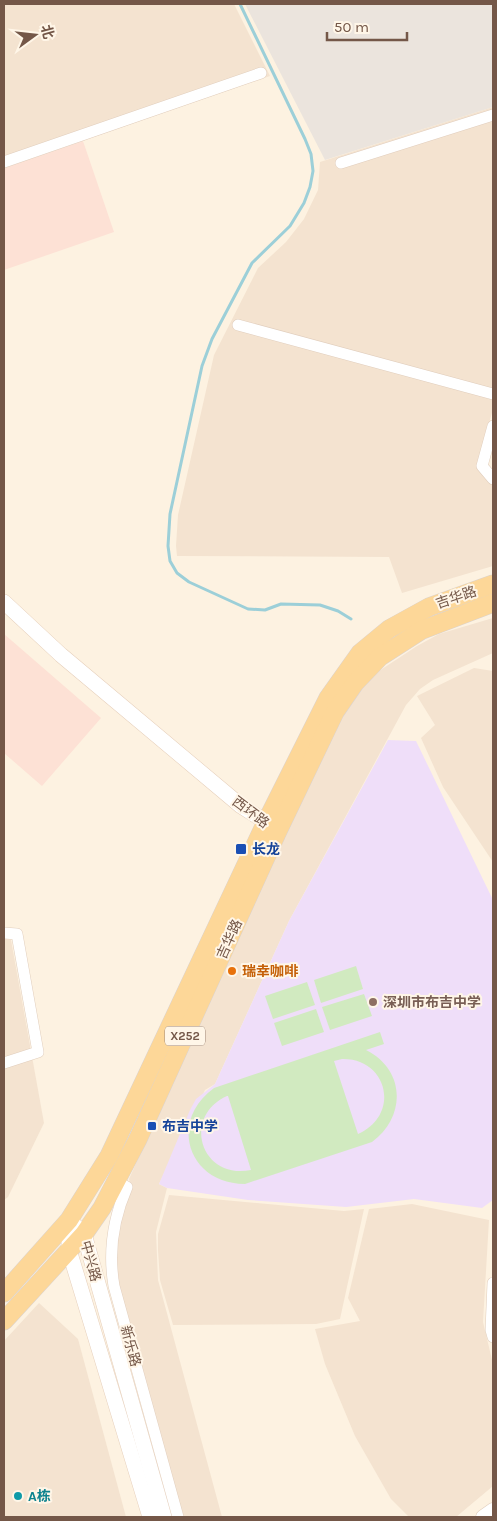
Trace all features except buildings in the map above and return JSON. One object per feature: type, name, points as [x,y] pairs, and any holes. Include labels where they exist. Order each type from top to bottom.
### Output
[{"type":"main road","name":"吉华路","points":[[4,1321],[84,1234],[102,1208],[138,1139],[269,828],[328,698],[360,653],[389,629],[429,606],[493,584]]},
{"type":"main road","name":"西环路","points":[[4,602],[61,655],[269,828]]},
{"type":"main road","name":"吉华路","points":[[4,1293],[69,1220],[109,1156],[269,828],[335,712],[355,683],[380,657],[422,630],[493,603]]},
{"type":"main road","name":"西环路","points":[[4,616],[224,802],[269,828]]},
{"type":"main road","name":"中兴路","points":[[69,1220],[84,1234],[102,1328],[150,1517]]},
{"type":"main road","name":"中兴路","points":[[69,1220],[69,1250],[102,1328],[164,1517]]},
{"type":"street","points":[[4,162],[261,73]]},
{"type":"street","points":[[341,163],[493,115]]},
{"type":"street","points":[[238,325],[493,394]]},
{"type":"street","points":[[493,426],[482,466],[493,479]]},
{"type":"street","points":[[4,933],[17,934],[38,1052],[4,1062]]},
{"type":"street","name":"新乐路","points":[[116,1181],[127,1187],[118,1206],[110,1252],[114,1286],[178,1517]]},
{"type":"street","points":[[493,1284],[491,1330],[493,1337]]},
{"type":"street","points":[[483,1517],[493,1510]]},
{"type":"shaded area","points":[[4,4],[234,4],[270,76],[4,168]]},
{"type":"shaded area","points":[[245,4],[493,4],[493,107],[325,160]]},
{"type":"shaded area","points":[[493,107],[493,409],[477,467],[493,486],[493,566],[402,593],[389,557],[177,556],[178,515],[214,355],[258,268],[286,242],[304,219],[318,190],[320,162]]},
{"type":"shaded area","points":[[83,141],[114,232],[4,270],[4,168]]},
{"type":"shaded area","points":[[493,618],[493,653],[433,680],[420,689],[406,705],[289,921],[215,1084],[205,1090],[159,1184],[167,1188],[156,1232],[158,1280],[222,1517],[181,1517],[116,1284],[114,1255],[122,1208],[131,1187],[129,1179],[326,740],[355,692],[379,671],[439,634]]},
{"type":"shaded area","points":[[4,634],[101,718],[42,786],[4,753]]},
{"type":"shaded area","points":[[474,668],[493,671],[493,862],[443,787],[421,738],[435,725],[417,696]]},
{"type":"shaded area","name":"深圳市布吉中学","points":[[388,740],[416,741],[493,900],[493,1200],[482,1208],[414,1199],[346,1207],[248,1200],[167,1188],[159,1184],[190,1110],[196,1099],[215,1084],[289,921]]},
{"type":"shaded area","points":[[4,939],[11,940],[44,1123],[8,1197],[4,1200]]},
{"type":"shaded area","points":[[169,1195],[344,1211],[364,1209],[340,1319],[316,1324],[173,1325],[160,1280],[158,1250],[158,1234]]},
{"type":"shaded area","points":[[412,1204],[489,1220],[483,1322],[493,1364],[493,1486],[456,1517],[409,1517],[391,1499],[355,1436],[325,1364],[315,1329],[360,1321],[348,1298],[369,1209]]},
{"type":"shaded area","points":[[39,1303],[78,1339],[126,1517],[4,1517],[4,1341]]},
{"type":"green space","points":[[356,966],[363,989],[321,1003],[314,980]]},
{"type":"green space","points":[[307,982],[315,1005],[273,1019],[265,996]]},
{"type":"green space","points":[[364,994],[372,1016],[330,1030],[322,1007]]},
{"type":"green space","points":[[316,1009],[324,1032],[282,1046],[274,1023]]},
{"type":"green space","points":[[380,1032],[384,1044],[366,1050],[389,1069],[397,1094],[396,1107],[391,1120],[383,1132],[372,1142],[245,1184],[225,1181],[210,1174],[198,1162],[191,1148],[189,1133],[191,1117],[200,1102],[214,1088]],"holes":[[[342,1059],[358,1061],[370,1068],[379,1077],[383,1089],[384,1102],[380,1114],[372,1125],[358,1134],[334,1061]],[[228,1096],[251,1170],[234,1171],[220,1166],[209,1157],[203,1145],[201,1131],[204,1118],[213,1106]]]},
{"type":"waterway","points":[[240,4],[305,139],[311,154],[313,171],[304,203],[290,226],[252,263],[212,339],[202,366],[170,514],[168,546],[170,561],[177,573],[189,582],[248,609],[265,610],[281,604],[320,605],[338,611],[351,619]]},
{"type":"place","name":"长龙","points":[[241,849]]},
{"type":"place","name":"瑞幸咖啡","points":[[232,971]]},
{"type":"place","name":"深圳市布吉中学","points":[[373,1002]]},
{"type":"place","name":"布吉中学","points":[[152,1126]]},
{"type":"place","name":"A栋","points":[[18,1496]]}]
